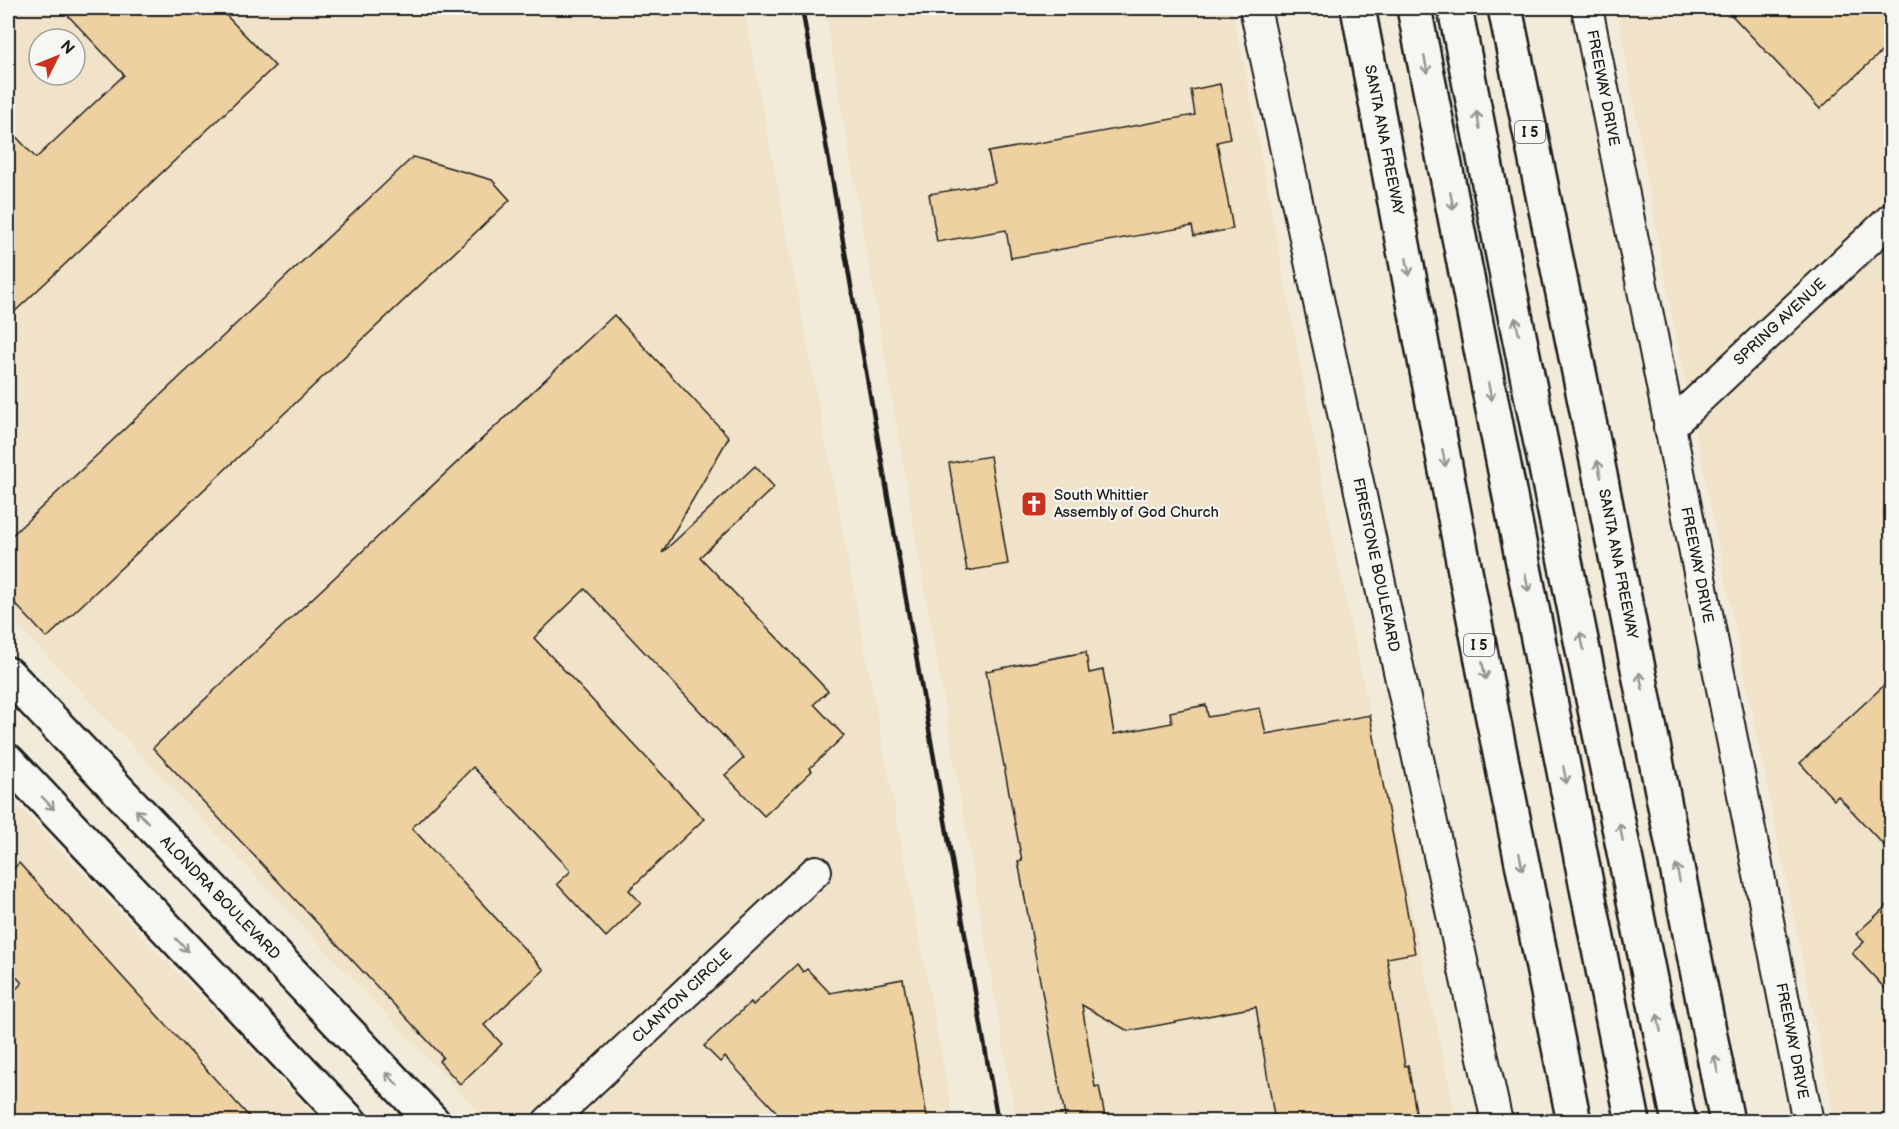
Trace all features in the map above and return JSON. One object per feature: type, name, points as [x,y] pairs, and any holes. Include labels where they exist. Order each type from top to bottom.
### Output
[{"type":"main road","points":[[1340,8],[1389,168]]},
{"type":"main road","name":"SANTA ANA FREEWAY","points":[[1358,8],[1493,718],[1574,1122]]},
{"type":"main road","points":[[1414,8],[1633,1122]]},
{"type":"main road","points":[[1455,8],[1508,281],[1679,1122]]},
{"type":"main road","name":"SANTA ANA FREEWAY","points":[[1505,8],[1727,1122]]},
{"type":"main road","points":[[1523,8],[1556,256]]},
{"type":"main road","name":"ALONDRA BOULEVARD","points":[[8,674],[433,1122]]},
{"type":"main road","points":[[8,761],[350,1122]]},
{"type":"street","name":"FIRESTONE BOULEVARD","points":[[1255,8],[1497,1122]]},
{"type":"street","name":"FREEWAY DRIVE","points":[[1587,8],[1808,1122]]},
{"type":"street","name":"SPRING AVENUE","points":[[1669,427],[1892,218]]},
{"type":"street","name":"CLANTON CIRCLE","points":[[548,1122],[816,871]]},
{"type":"shaded area","points":[[8,8],[744,8],[954,1121],[487,1121],[8,615]]},
{"type":"shaded area","points":[[865,8],[1231,8],[1243,59],[1336,554],[1457,1121],[1016,1121],[826,17]]},
{"type":"shaded area","points":[[1617,8],[1891,8],[1891,1121],[1835,1121],[1667,292]]},
{"type":"shaded area","points":[[8,795],[319,1121],[8,1121]]},
{"type":"building","points":[[61,8],[219,8],[275,66],[8,318],[8,128],[36,158],[124,75],[87,36],[87,27],[79,27]]},
{"type":"building","points":[[1725,8],[1892,8],[1892,42],[1820,109]]},
{"type":"building","points":[[1220,84],[1230,139],[1217,142],[1233,229],[1194,236],[1192,226],[1011,258],[1006,230],[937,242],[929,194],[995,183],[988,152],[1195,115],[1191,90]]},
{"type":"building","points":[[413,157],[492,180],[510,200],[47,638],[8,596],[8,539]]},
{"type":"building","points":[[614,315],[729,437],[662,553],[755,466],[774,487],[700,557],[828,691],[814,704],[844,736],[810,768],[812,771],[764,816],[725,775],[744,758],[585,589],[534,638],[704,819],[629,890],[641,903],[606,937],[557,884],[571,871],[473,767],[412,828],[544,970],[484,1025],[502,1044],[460,1084],[439,1061],[443,1057],[153,748]]},
{"type":"building","points":[[990,456],[1008,564],[967,571],[949,463]]},
{"type":"building","points":[[1086,652],[1089,673],[1103,670],[1114,734],[1172,723],[1170,712],[1206,705],[1208,717],[1260,708],[1266,734],[1370,715],[1415,953],[1387,958],[1405,1066],[1408,1065],[1417,1118],[1414,1118],[1415,1122],[1275,1122],[1256,1007],[1128,1031],[1082,1005],[1095,1087],[1099,1086],[1106,1122],[1066,1122],[1018,861],[1022,861],[986,671]]},
{"type":"building","points":[[1892,678],[1892,854],[1838,796],[1834,800],[1800,763]]},
{"type":"building","points":[[19,863],[254,1122],[8,1122],[8,997],[22,983],[8,968],[8,874]]},
{"type":"building","points":[[1892,901],[1892,996],[1852,953],[1864,942],[1856,934]]},
{"type":"building","points":[[797,964],[803,972],[807,969],[830,993],[903,979],[928,1122],[786,1122],[725,1057],[720,1062],[704,1046],[751,1002],[753,1005]]},
{"type":"railway","points":[[802,8],[998,1122]]},
{"type":"place","name":"South Whittier Assembly of God Church","points":[[1034,504]]}]
